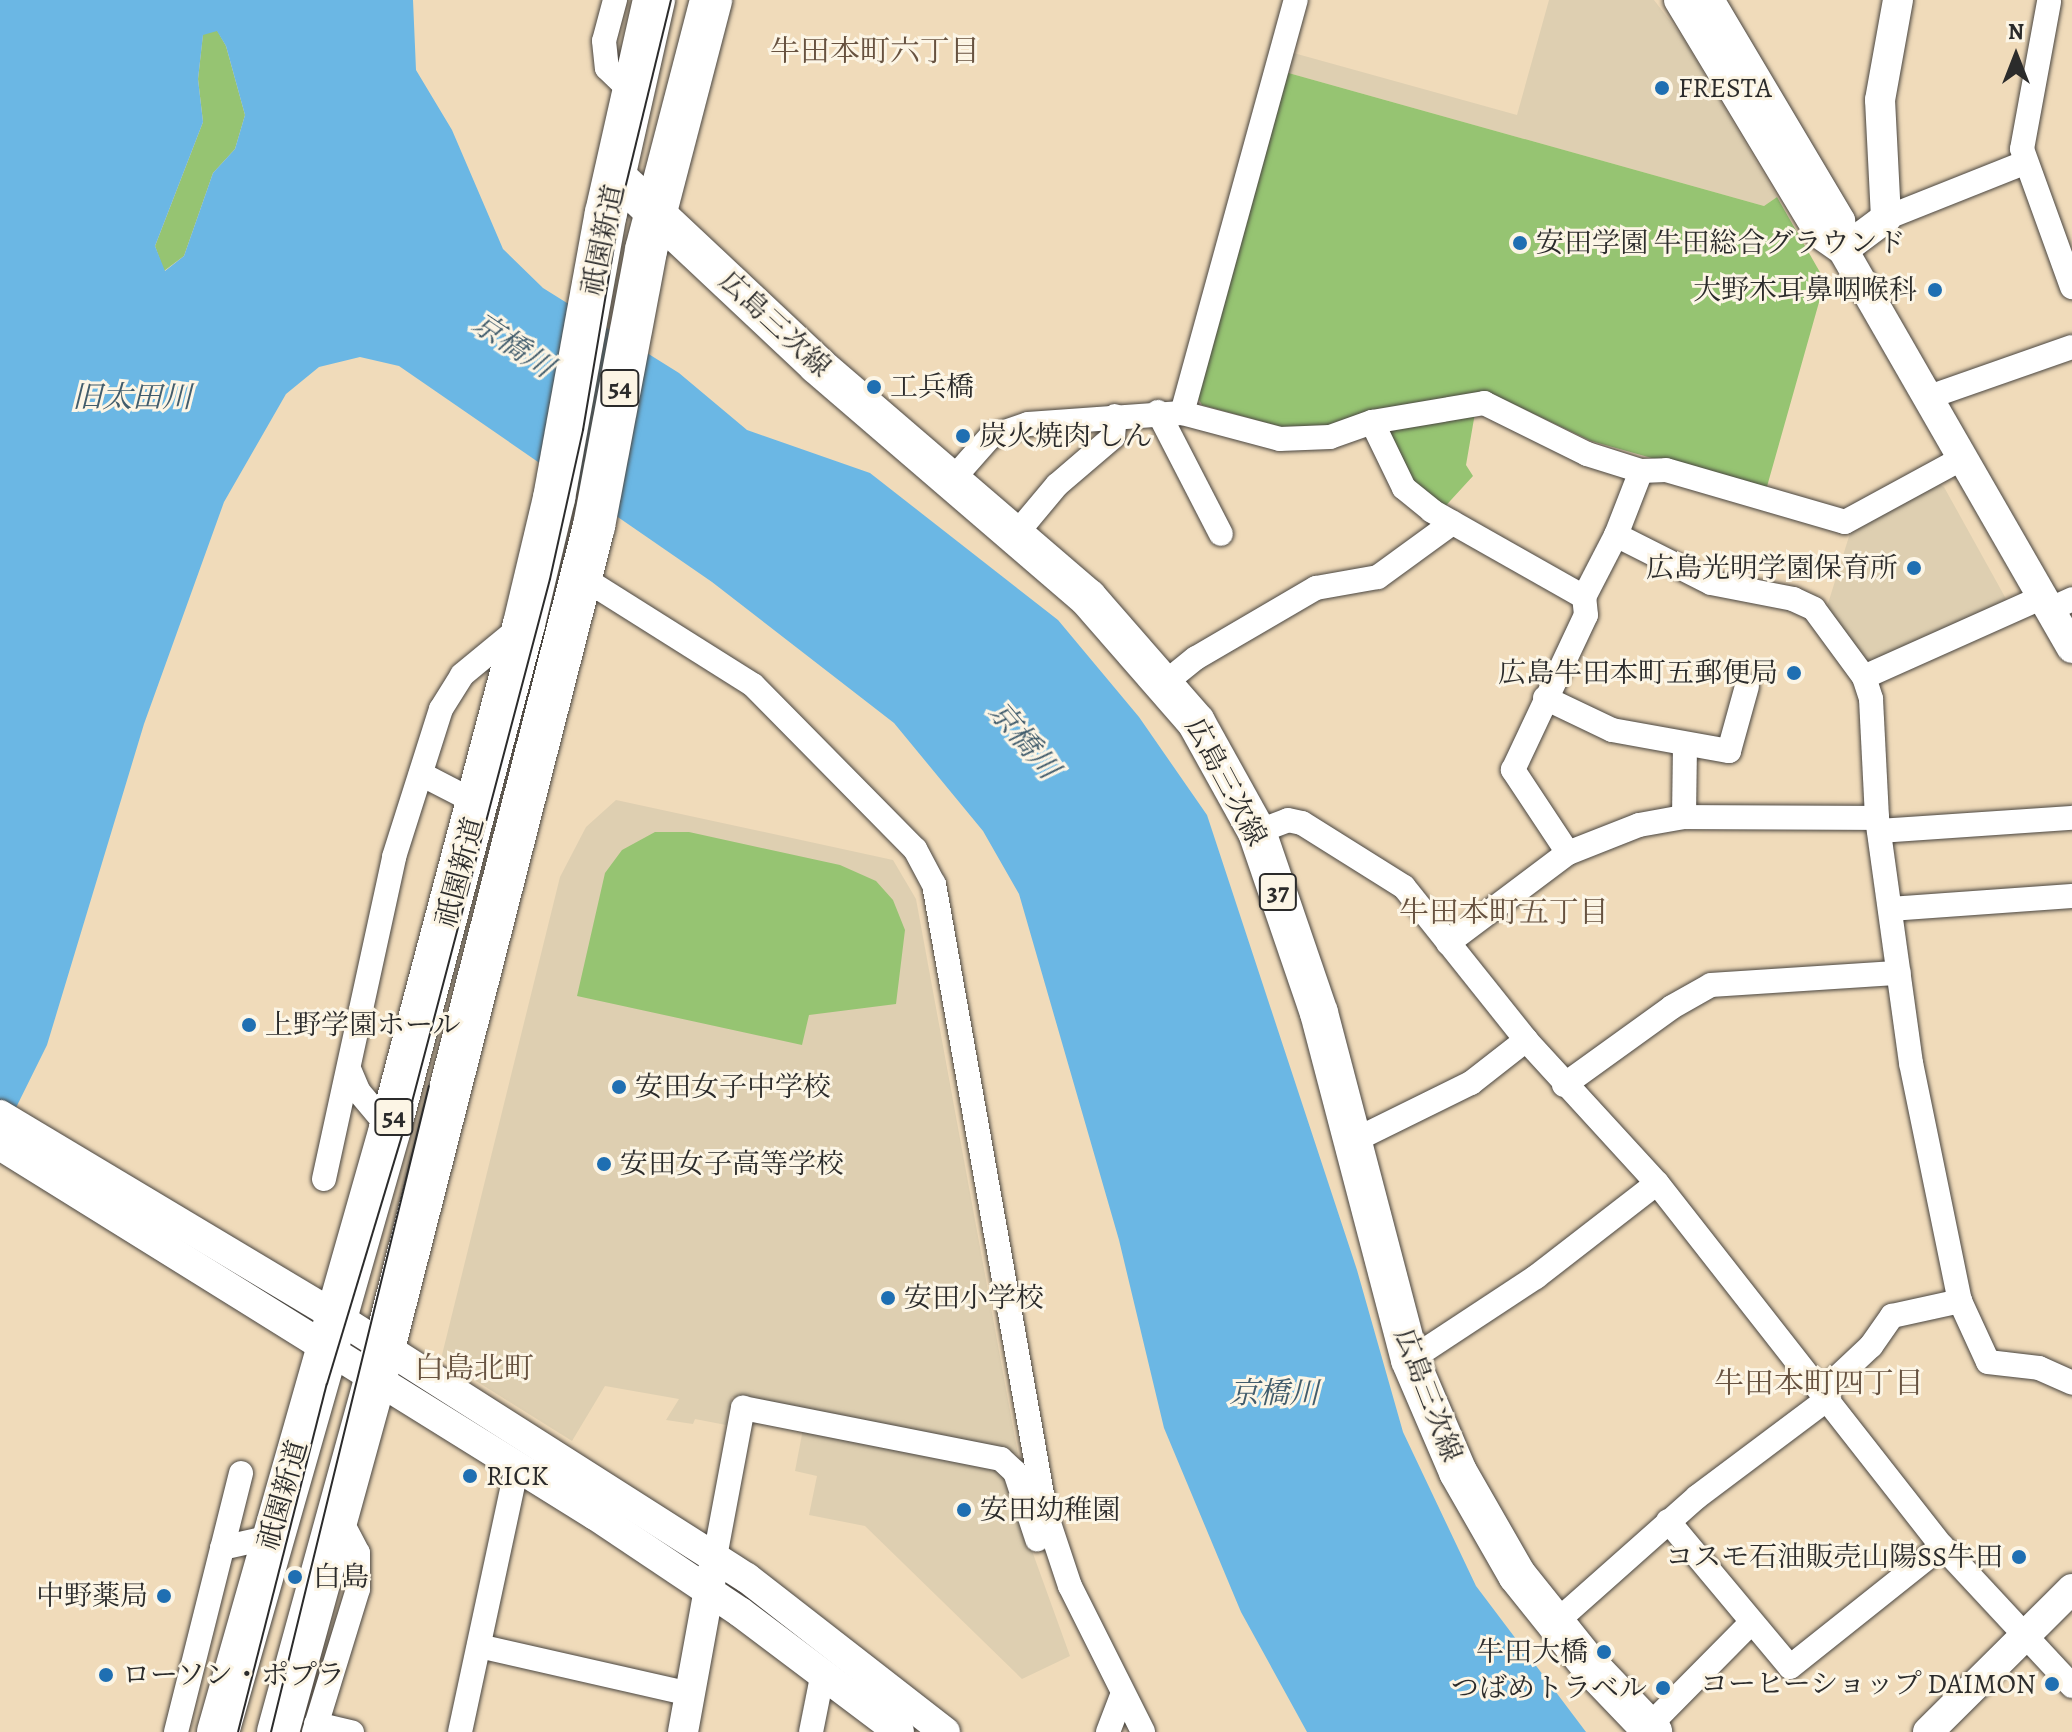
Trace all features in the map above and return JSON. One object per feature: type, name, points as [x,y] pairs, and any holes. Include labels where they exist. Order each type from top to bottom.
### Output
[{"type":"highway","name":"祇園新道","points":[[218,1732],[479,804],[554,498],[605,219],[654,0]]},
{"type":"highway","name":"祇園新道","points":[[302,1729],[336,1510],[379,1363],[594,526],[646,250],[711,0]]},
{"type":"main road","name":"広島三次線","points":[[616,176],[657,209],[817,365],[1088,598],[1166,682],[1196,722],[1257,832],[1319,1013],[1410,1360],[1458,1472],[1517,1575],[1555,1623],[1651,1730]]},
{"type":"street","points":[[615,0],[604,41],[607,68],[632,92]]},
{"type":"street","points":[[1221,534],[1170,412],[1296,0]]},
{"type":"street","points":[[1679,0],[1820,234],[1843,250]]},
{"type":"street","points":[[1709,0],[1840,221],[1843,250],[1963,458],[2055,602],[2072,648]]},
{"type":"street","points":[[1886,218],[1880,100],[1898,0]]},
{"type":"street","points":[[2049,2],[2022,149],[2024,163],[2072,287]]},
{"type":"street","points":[[1843,250],[1886,218],[2024,163]]},
{"type":"street","points":[[1929,397],[2072,347]]},
{"type":"street","points":[[952,480],[990,437],[1007,428],[1170,412],[1280,439],[1330,437],[1372,422],[1484,403],[1587,454],[1641,471],[1666,470],[1845,522],[1963,458]]},
{"type":"street","points":[[1016,534],[1057,485],[1113,437],[1115,416]]},
{"type":"street","points":[[1372,422],[1404,488],[1452,523],[1584,597]]},
{"type":"street","points":[[1568,853],[1513,770],[1586,615],[1584,597],[1616,535],[1641,471]]},
{"type":"street","points":[[1166,682],[1196,658],[1316,588],[1378,577],[1452,523]]},
{"type":"street","points":[[1616,535],[1711,583],[1793,599],[1814,609],[1864,677],[1871,699],[1878,824],[1911,1063],[1960,1301],[1988,1362],[2039,1368],[2072,1383]]},
{"type":"street","points":[[580,576],[753,685],[915,849],[934,884],[1045,1511],[1117,1718]]},
{"type":"street","points":[[1864,677],[2055,602]]},
{"type":"street","points":[[324,1179],[394,857],[441,709],[462,675],[524,624]]},
{"type":"street","points":[[1545,698],[1612,730],[1729,751],[1747,686]]},
{"type":"street","points":[[1684,817],[1685,744]]},
{"type":"street","points":[[421,774],[479,804]]},
{"type":"street","points":[[1448,943],[1568,853],[1639,825],[1684,817],[1878,824],[2072,818]]},
{"type":"street","points":[[1257,832],[1288,820],[1302,823],[1404,887],[1564,1085],[1657,1183],[1826,1394],[1942,1546],[2072,1686]]},
{"type":"street","points":[[1890,909],[2072,896]]},
{"type":"street","points":[[1564,1085],[1672,1007],[1711,985],[1899,973]]},
{"type":"street","points":[[1351,1142],[1471,1083],[1526,1040]]},
{"type":"street","points":[[349,1069],[359,1092],[390,1129]]},
{"type":"street","points":[[0,1115],[38,1154],[379,1363],[517,1466],[708,1591],[823,1672],[899,1732]]},
{"type":"street","points":[[0,1145],[38,1154]]},
{"type":"street","points":[[1410,1360],[1536,1277],[1657,1183]]},
{"type":"street","points":[[1555,1623],[1668,1521],[1826,1394],[1871,1346],[1892,1316],[1960,1301]]},
{"type":"street","points":[[379,1363],[715,1557],[833,1640],[945,1732]]},
{"type":"street","points":[[683,1732],[743,1408],[1001,1459],[1015,1472],[1072,1628],[1117,1718],[1143,1732]]},
{"type":"street","points":[[460,1732],[517,1466]]},
{"type":"street","points":[[176,1732],[241,1473]]},
{"type":"street","points":[[1668,1521],[1750,1624],[1790,1667],[1942,1546]]},
{"type":"street","points":[[222,1548],[271,1537]]},
{"type":"street","points":[[1928,1732],[2072,1589]]},
{"type":"street","points":[[1651,1730],[1750,1624]]},
{"type":"street","points":[[479,1646],[691,1694]]},
{"type":"street","points":[[811,1732],[823,1672]]},
{"type":"street","points":[[302,1729],[352,1732]]},
{"type":"shaded area","points":[[1549,0],[1654,0],[1683,38],[1777,197],[1764,206],[1285,72],[1290,52],[1517,115]]},
{"type":"shaded area","name":"広島光明学園保育所","points":[[1937,483],[1944,487],[2010,606],[1869,669],[1826,610],[1851,530]]},
{"type":"shaded area","points":[[616,800],[893,860],[916,899],[1018,1454],[732,1397],[726,1425],[695,1419],[693,1424],[666,1420],[679,1399],[605,1386],[572,1441],[441,1359],[560,877],[586,827]]},
{"type":"shaded area","points":[[803,1429],[996,1467],[1005,1476],[1070,1656],[1022,1679],[865,1526],[809,1515],[817,1476],[795,1471]]},
{"type":"green space","points":[[217,30],[226,46],[245,115],[235,149],[213,173],[184,256],[164,271],[155,246],[203,122],[198,79],[203,34]]},
{"type":"green space","name":"安田学園 牛田総合グラウンド","points":[[1285,72],[1764,206],[1777,197],[1825,281],[1766,490],[1591,441],[1486,391],[1364,414],[1332,425],[1282,427],[1202,405],[1195,393]]},
{"type":"green space","points":[[1475,413],[1466,465],[1473,476],[1440,512],[1418,495],[1380,431]]},
{"type":"green space","points":[[655,832],[689,832],[840,865],[876,881],[893,900],[905,930],[896,1004],[809,1015],[802,1045],[577,996],[605,873],[622,850]]},
{"type":"water","points":[[0,0],[413,0],[416,70],[452,130],[503,249],[543,288],[679,373],[747,430],[870,473],[1058,620],[1139,717],[1207,815],[1357,1270],[1403,1432],[1476,1586],[1586,1732],[1307,1732],[1241,1612],[1164,1428],[1119,1240],[1019,894],[983,831],[894,723],[712,582],[399,366],[360,357],[319,367],[286,394],[224,502],[144,724],[47,1045],[0,1140]],"holes":[[[217,31],[226,46],[245,115],[235,149],[213,173],[184,256],[165,271],[155,246],[203,122],[198,79],[203,35]]]},
{"type":"tram line","points":[[238,1732],[327,1384],[412,1102],[550,579],[583,430],[621,205],[671,0]]},
{"type":"tram line","points":[[271,1732],[429,1086]]},
{"type":"place","name":"FRESTA","points":[[1662,88]]},
{"type":"place","name":"安田学園 牛田総合グラウンド","points":[[1520,243]]},
{"type":"place","name":"大野木耳鼻咽喉科","points":[[1935,290]]},
{"type":"place","name":"工兵橋","points":[[874,387]]},
{"type":"place","name":"炭火焼肉 しん","points":[[963,436]]},
{"type":"place","name":"広島光明学園保育所","points":[[1914,568]]},
{"type":"place","name":"広島牛田本町五郵便局","points":[[1794,673]]},
{"type":"place","name":"上野学園ホール","points":[[249,1025]]},
{"type":"place","name":"安田女子中学校","points":[[619,1087]]},
{"type":"place","name":"安田女子高等学校","points":[[604,1164]]},
{"type":"place","name":"安田小学校","points":[[888,1298]]},
{"type":"place","name":"RICK","points":[[470,1476]]},
{"type":"place","name":"安田幼稚園","points":[[964,1510]]},
{"type":"place","name":"コスモ石油販売山陽SS牛田","points":[[2019,1557]]},
{"type":"place","name":"白島","points":[[295,1577]]},
{"type":"place","name":"中野薬局","points":[[164,1596]]},
{"type":"place","name":"牛田大橋","points":[[1604,1652]]},
{"type":"place","name":"ローソン・ポプラ","points":[[106,1675]]},
{"type":"place","name":"コーヒーショップ DAIMON","points":[[2052,1684]]},
{"type":"place","name":"つばめトラベル","points":[[1663,1688]]},
{"type":"district","name":"牛田本町六丁目","points":[[875,51]]},
{"type":"district","name":"牛田本町五丁目","points":[[1504,912]]},
{"type":"district","name":"白島北町","points":[[474,1368]]},
{"type":"district","name":"牛田本町四丁目","points":[[1819,1383]]},
{"type":"water label","name":"京橋川","points":[[513,345]]},
{"type":"water label","name":"旧太田川","points":[[132,397]]},
{"type":"water label","name":"京橋川","points":[[1024,740]]},
{"type":"water label","name":"京橋川","points":[[1274,1393]]}]
